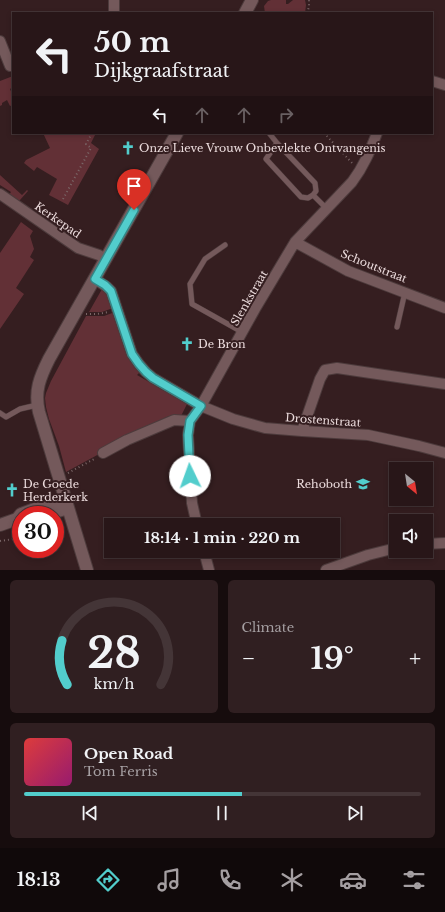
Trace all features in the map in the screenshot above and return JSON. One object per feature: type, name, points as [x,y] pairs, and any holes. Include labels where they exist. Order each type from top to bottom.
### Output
[{"type":"street","points":[[114,0],[114,12]]},
{"type":"street","points":[[246,12],[252,0]]},
{"type":"street","points":[[0,41],[12,66],[0,69]]},
{"type":"street","points":[[433,81],[445,85]]},
{"type":"street","points":[[87,570],[37,405],[37,388],[42,373],[176,134]]},
{"type":"street","name":"Slenkstraat","points":[[190,421],[201,406],[242,332],[296,242],[352,182],[368,156],[377,134]]},
{"type":"street","name":"Kerkepad","points":[[0,194],[78,248],[106,259]]},
{"type":"street","name":"Schoutstraat","points":[[296,242],[348,271],[445,308]]},
{"type":"street","name":"Drostenstraat","points":[[95,279],[111,291],[132,354],[139,364],[153,378],[201,406],[233,419],[265,428],[368,435],[445,453]]},
{"type":"street","points":[[302,431],[320,378],[325,370],[336,368],[445,384]]},
{"type":"street","points":[[103,453],[127,440],[174,420],[190,421],[188,435],[192,503],[195,518]]},
{"type":"street","points":[[61,506],[66,503]]},
{"type":"street","points":[[54,506],[66,503]]},
{"type":"street","points":[[0,525],[12,522]]},
{"type":"street","points":[[433,544],[445,543]]},
{"type":"street","points":[[326,570],[368,555],[389,550]]},
{"type":"street","points":[[206,558],[210,570]]},
{"type":"lane","points":[[270,134],[315,183],[316,191],[313,195],[308,198],[301,197],[266,159],[277,143]]},
{"type":"lane","points":[[313,195],[327,209]]},
{"type":"lane","points":[[225,245],[205,259],[190,284],[192,304],[242,332]]},
{"type":"lane","points":[[397,327],[405,292]]},
{"type":"lane","points":[[0,413],[6,417],[20,409],[37,405]]},
{"type":"path","points":[[307,12],[309,7],[308,0]]},
{"type":"path","points":[[62,199],[91,148],[86,144],[91,134]]},
{"type":"path","points":[[325,134],[360,171]]},
{"type":"path","points":[[88,314],[102,314],[114,310]]},
{"type":"path","points":[[66,475],[102,455],[103,453]]},
{"type":"path","points":[[64,531],[69,530]]},
{"type":"path","points":[[0,541],[12,539]]},
{"type":"shaded area","points":[[286,0],[286,4],[288,4],[293,0],[305,0],[305,12],[265,12],[264,6],[268,1]]},
{"type":"shaded area","points":[[12,76],[12,88],[10,89],[12,94],[12,105],[10,106],[7,100],[0,106],[0,81]]},
{"type":"shaded area","points":[[43,134],[96,134],[91,143],[99,149],[68,205],[49,195],[57,179],[37,167],[34,171],[24,163],[26,160],[50,148]]},
{"type":"shaded area","points":[[0,175],[22,195],[27,190],[28,191],[18,201],[9,195],[11,192],[0,185]]},
{"type":"shaded area","points":[[21,222],[33,231],[30,236],[34,249],[30,257],[34,260],[16,288],[24,294],[0,329],[0,253]]},
{"type":"shaded area","points":[[102,289],[106,291],[113,308],[102,312],[89,312]]},
{"type":"shaded area","points":[[115,312],[140,372],[137,375],[187,404],[181,416],[173,418],[169,416],[156,422],[154,426],[66,472],[59,446],[49,419],[46,407],[46,393],[86,316],[104,316]]},
{"type":"place","name":"Onze Lieve Vrouw Onbevlekte Ontvangenis","points":[[128,148]]},
{"type":"place","name":"De Bron","points":[[187,344]]},
{"type":"place","name":"Rehoboth","points":[[363,484]]},
{"type":"place","name":"De Goede Herderkerk","points":[[12,490]]},
{"type":"route","points":[[134,210],[95,279],[111,291],[132,354],[139,364],[153,378],[201,406],[190,421],[188,435],[190,476]]}]
